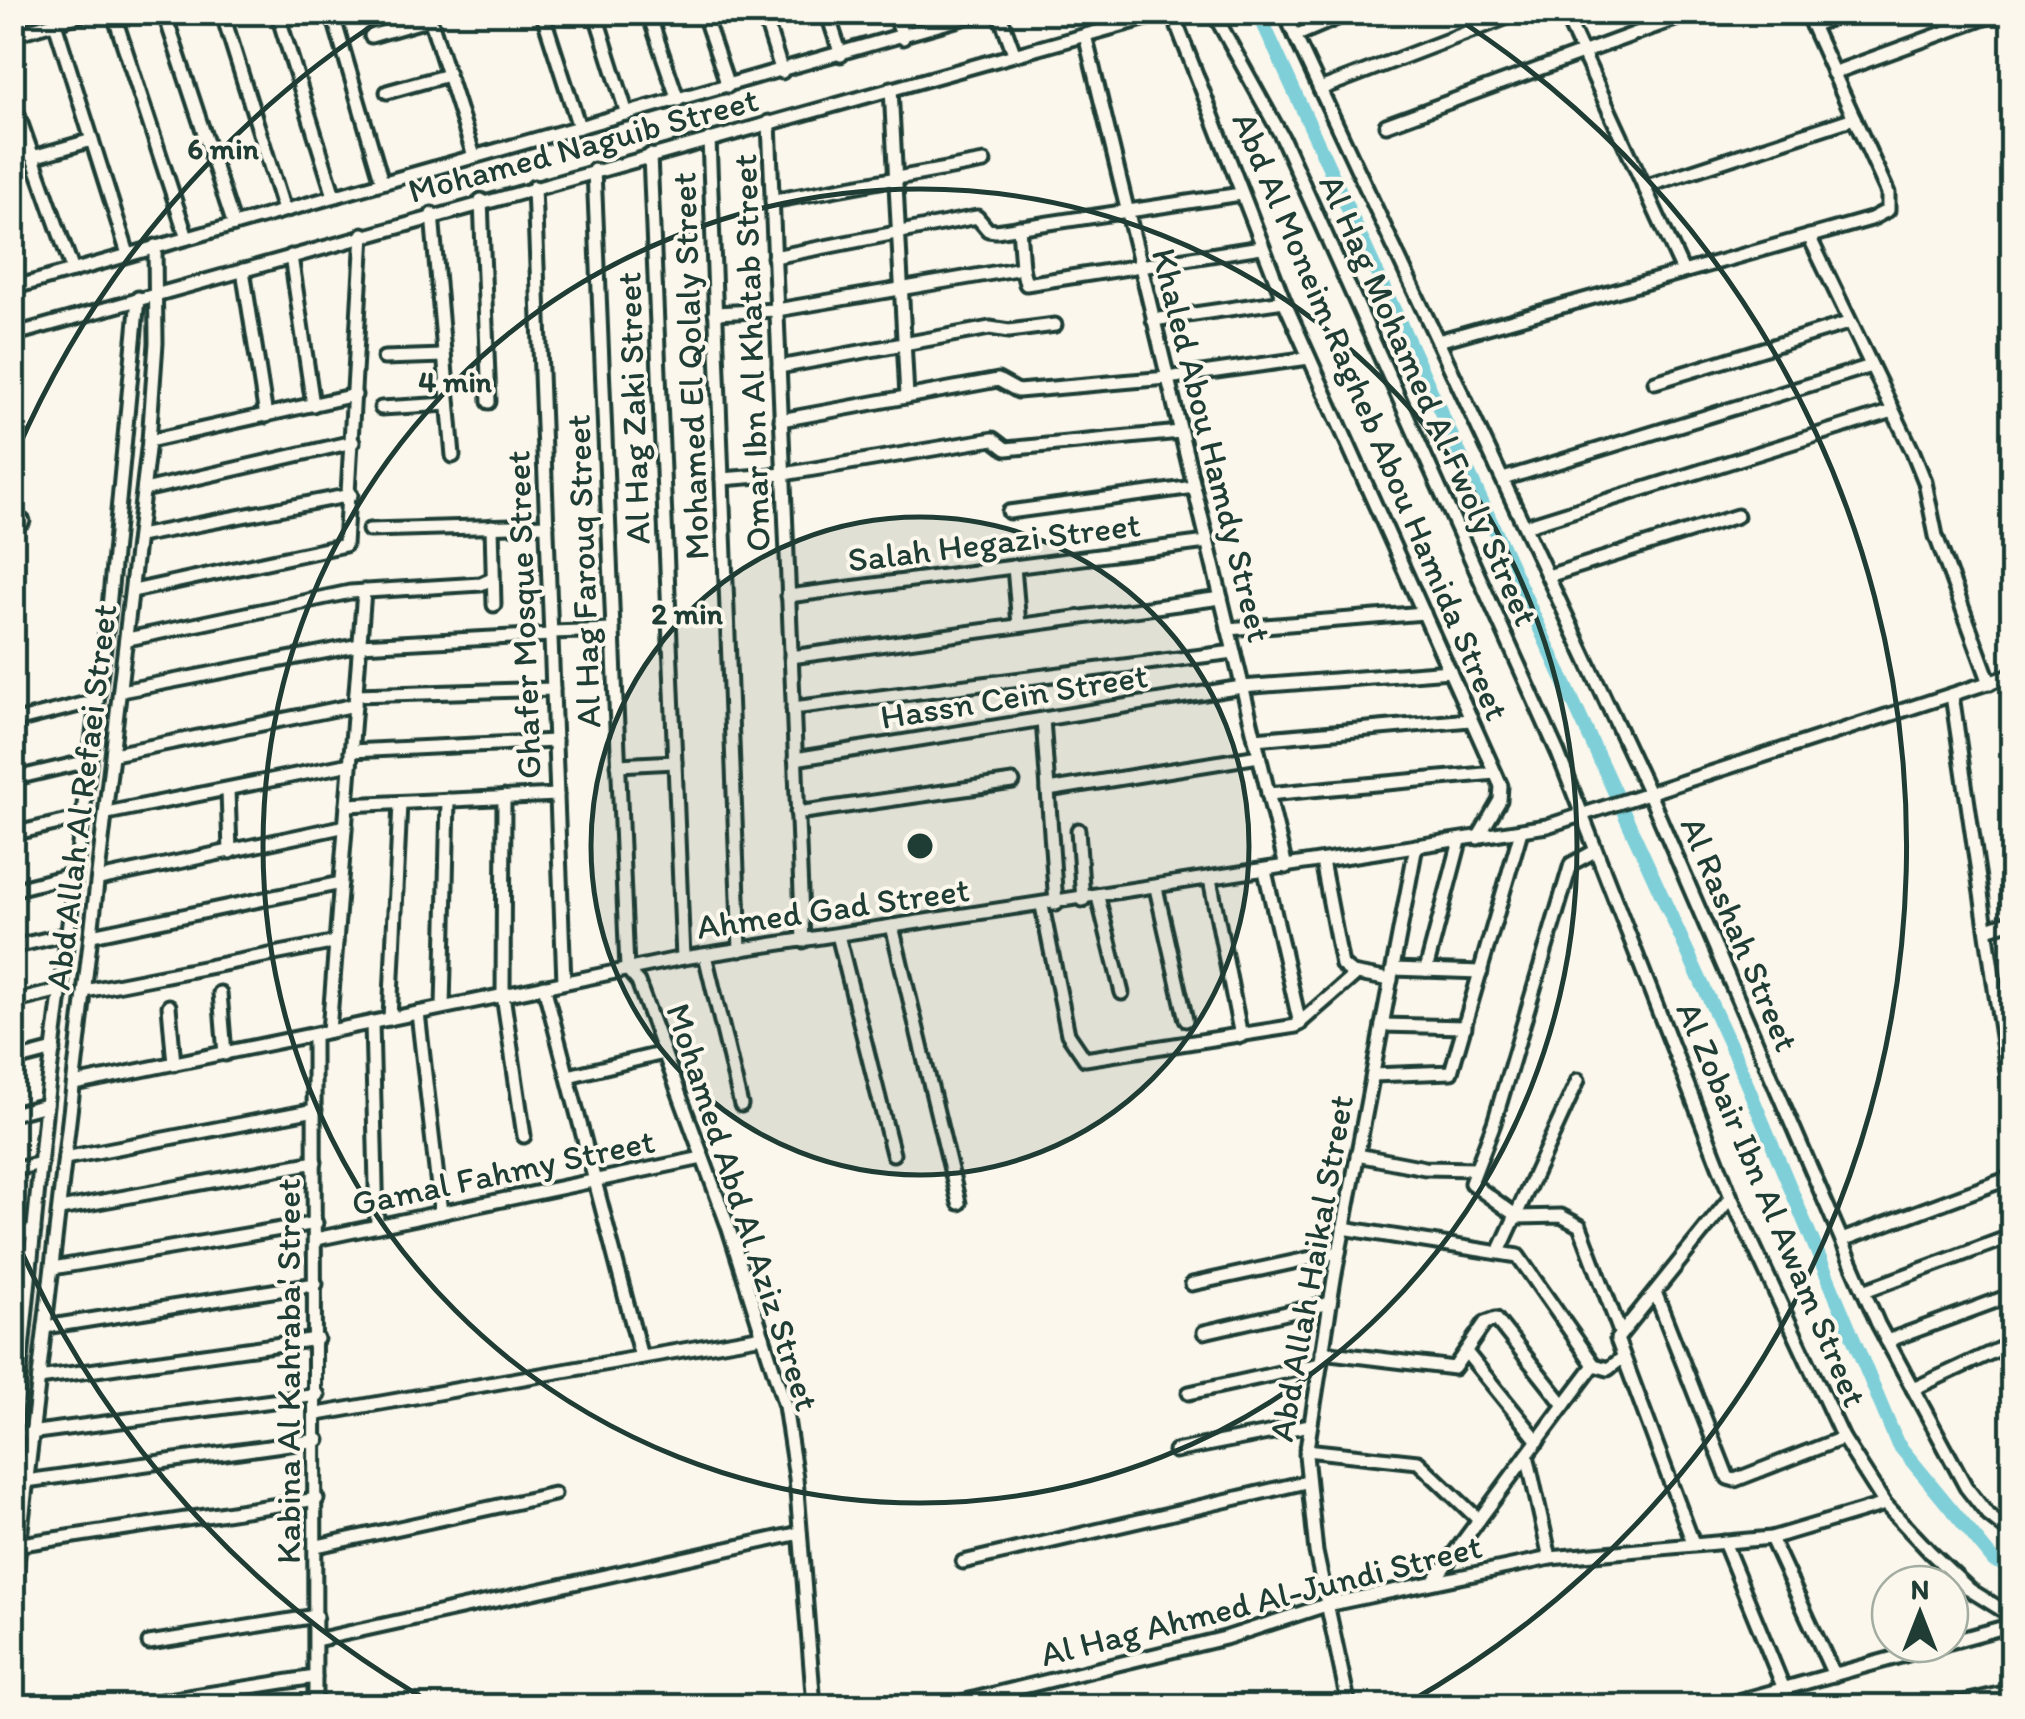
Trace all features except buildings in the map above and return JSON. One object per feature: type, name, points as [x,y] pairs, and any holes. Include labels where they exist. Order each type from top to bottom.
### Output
[{"type":"street","points":[[12,35],[47,20],[91,12]]},
{"type":"street","points":[[112,12],[187,238]]},
{"type":"street","points":[[164,12],[234,225]]},
{"type":"street","points":[[222,12],[284,210]]},
{"type":"street","points":[[277,12],[334,196]]},
{"type":"street","points":[[332,12],[382,182]]},
{"type":"street","points":[[542,12],[579,127]]},
{"type":"street","points":[[594,12],[627,114]]},
{"type":"street","points":[[648,12],[678,100]]},
{"type":"street","points":[[704,12],[728,86]]},
{"type":"street","points":[[763,12],[782,72]]},
{"type":"street","points":[[827,12],[842,55]]},
{"type":"street","points":[[894,12],[902,38]]},
{"type":"street","name":"Mohamed Naguib Street","points":[[12,288],[984,12]]},
{"type":"street","points":[[999,12],[1014,54]]},
{"type":"street","name":"Mohamed Naguib Street","points":[[12,334],[482,200],[1170,12]]},
{"type":"street","name":"Abd Al Moneim Ragheb Abou Hamida Street","points":[[1170,12],[1284,301],[1495,773],[1502,796],[1478,838]]},
{"type":"street","name":"Al Hag Mohamed Al Fwoly Street","points":[[1213,12],[1282,138],[1582,816]]},
{"type":"street","name":"Al Rashah Street","points":[[1284,12],[1648,791],[1864,1291],[1966,1487],[1988,1515],[2012,1534]]},
{"type":"street","points":[[1295,36],[1351,12]]},
{"type":"street","points":[[1320,89],[1521,12]]},
{"type":"street","points":[[1564,12],[1682,269]]},
{"type":"street","points":[[1386,125],[1694,12]]},
{"type":"street","points":[[1438,341],[1888,210],[1888,194],[1806,12]]},
{"type":"street","points":[[1812,26],[1846,12]]},
{"type":"street","points":[[1834,73],[2001,12]]},
{"type":"street","points":[[371,36],[429,16],[474,156]]},
{"type":"street","points":[[47,20],[92,140],[128,254]]},
{"type":"street","name":"Khaled Abou Hamdy Street","points":[[1084,36],[1286,867]]},
{"type":"street","points":[[388,92],[448,75]]},
{"type":"street","points":[[891,88],[906,397]]},
{"type":"street","points":[[12,98],[72,270]]},
{"type":"street","points":[[1644,188],[1854,118]]},
{"type":"street","name":"Omar Ibn Al Khatab Street","points":[[769,122],[803,941]]},
{"type":"street","name":"Mohamed El Qolaly Street","points":[[708,139],[740,950]]},
{"type":"street","points":[[12,158],[92,140]]},
{"type":"street","name":"Al Hag Zaki Street","points":[[650,155],[684,958]]},
{"type":"street","points":[[772,201],[984,162]]},
{"type":"street","name":"Al Hag Farouq Street","points":[[594,170],[628,969]]},
{"type":"street","name":"Ghafer Mosque Street","points":[[534,187],[564,982]]},
{"type":"street","points":[[774,257],[979,217],[990,231],[1241,194]]},
{"type":"street","points":[[482,200],[489,402]]},
{"type":"street","points":[[432,214],[453,456]]},
{"type":"street","points":[[1020,227],[1026,284],[1261,247]]},
{"type":"street","points":[[133,591],[345,545],[351,494],[362,234]]},
{"type":"street","points":[[1809,236],[1925,482],[1936,536],[1990,682]]},
{"type":"street","name":"Abd Allah Al Refaei Street","points":[[12,1606],[16,1545],[46,1327],[144,490],[158,292],[155,246]]},
{"type":"street","points":[[291,256],[313,405]]},
{"type":"street","points":[[715,313],[776,310],[1022,268]]},
{"type":"street","points":[[243,270],[266,416]]},
{"type":"street","name":"Abd Allah Al Refaei Street","points":[[12,1452],[46,1105],[95,702],[138,298]]},
{"type":"street","points":[[1154,320],[1284,301]]},
{"type":"street","points":[[1655,382],[1848,323]]},
{"type":"street","points":[[779,366],[990,328],[1008,331],[1055,325]]},
{"type":"street","points":[[384,358],[444,356]]},
{"type":"street","points":[[781,420],[998,380],[1018,392],[1168,378],[1309,358]]},
{"type":"street","points":[[1502,479],[1871,366]]},
{"type":"street","points":[[149,441],[356,395]]},
{"type":"street","points":[[381,408],[448,404]]},
{"type":"street","points":[[1525,526],[1890,412]]},
{"type":"street","points":[[722,478],[784,474],[992,440],[1006,450],[1180,432]]},
{"type":"street","points":[[144,490],[353,442]]},
{"type":"street","points":[[1009,512],[1194,487]]},
{"type":"street","points":[[139,536],[351,494]]},
{"type":"street","points":[[1548,576],[1737,516]]},
{"type":"street","points":[[369,530],[547,524]]},
{"type":"street","points":[[492,526],[494,605]]},
{"type":"street","name":"Salah Hegazi Street","points":[[788,596],[1207,542]]},
{"type":"street","points":[[1014,567],[1020,626]]},
{"type":"street","points":[[128,639],[364,590],[481,584],[492,579]]},
{"type":"street","points":[[329,1031],[364,590]]},
{"type":"street","points":[[791,657],[1221,598]]},
{"type":"street","points":[[1228,629],[1424,613]]},
{"type":"street","points":[[122,692],[360,645],[613,630]]},
{"type":"street","points":[[793,708],[1234,652]]},
{"type":"street","name":"Hassn Cein Street","points":[[795,758],[1242,687],[1450,672]]},
{"type":"street","name":"Ahmed Gad Street","points":[[74,1084],[684,958],[1521,832],[1582,816],[1648,791],[2012,675]]},
{"type":"street","points":[[114,754],[355,700],[553,689]]},
{"type":"street","points":[[1952,695],[2012,1105]]},
{"type":"street","points":[[12,722],[95,702]]},
{"type":"street","points":[[1043,719],[1056,904]]},
{"type":"street","points":[[1255,738],[1470,720]]},
{"type":"street","points":[[106,813],[228,790],[351,757],[555,742]]},
{"type":"street","points":[[1048,790],[1259,756]]},
{"type":"street","points":[[12,779],[88,761]]},
{"type":"street","points":[[618,766],[675,762]]},
{"type":"street","points":[[1268,794],[1495,773]]},
{"type":"street","points":[[797,813],[1013,782]]},
{"type":"street","points":[[228,790],[230,852]]},
{"type":"street","points":[[347,806],[556,794]]},
{"type":"street","points":[[504,797],[503,995],[524,1136]]},
{"type":"street","points":[[443,1007],[448,800]]},
{"type":"street","points":[[390,1019],[400,803]]},
{"type":"street","name":"Al Zobair Ibn Al Awam Street","points":[[1582,816],[1731,1198],[1843,1438],[1885,1504],[1970,1590],[2012,1616]]},
{"type":"street","points":[[12,834],[81,818]]},
{"type":"street","points":[[99,878],[346,826]]},
{"type":"street","points":[[1078,830],[1083,900]]},
{"type":"street","points":[[1373,1075],[1448,1074],[1521,832]]},
{"type":"street","points":[[1426,970],[1460,841]]},
{"type":"street","name":"Abd Allah Haikal Street","points":[[1349,1706],[1326,1605],[1306,1482],[1306,1450],[1343,1228],[1416,846]]},
{"type":"street","points":[[1595,852],[1571,864],[1476,1169],[1474,1188],[1518,1217],[1561,1216],[1580,1226],[1620,1332]]},
{"type":"street","points":[[1322,862],[1341,961],[1356,974],[1481,972]]},
{"type":"street","points":[[1265,870],[1300,1024]]},
{"type":"street","points":[[12,890],[74,874]]},
{"type":"street","points":[[1210,880],[1242,1036]]},
{"type":"street","points":[[92,934],[341,883]]},
{"type":"street","points":[[1156,888],[1186,1020]]},
{"type":"street","points":[[1098,898],[1122,994]]},
{"type":"street","points":[[1042,906],[1068,1034],[1085,1058],[1300,1024],[1356,974]]},
{"type":"street","points":[[1986,929],[2012,921]]},
{"type":"street","points":[[892,926],[959,1203]]},
{"type":"street","points":[[12,947],[68,934]]},
{"type":"street","points":[[838,935],[893,1154]]},
{"type":"street","points":[[86,991],[336,942]]},
{"type":"street","points":[[705,955],[740,1104]]},
{"type":"street","name":"Mohamed Abd Al Aziz Street","points":[[628,969],[638,982],[702,1158],[785,1406],[814,1706]]},
{"type":"street","points":[[544,986],[641,1356]]},
{"type":"street","points":[[12,1002],[61,990]]},
{"type":"street","points":[[220,994],[225,1054]]},
{"type":"street","points":[[169,1006],[174,1064]]},
{"type":"street","points":[[418,1012],[441,1213]]},
{"type":"street","points":[[372,1022],[377,1226]]},
{"type":"street","points":[[1382,1025],[1465,1028]]},
{"type":"street","name":"Kabina Al Kahraba' Street","points":[[314,1035],[318,1395],[315,1706]]},
{"type":"street","points":[[12,1061],[54,1050]]},
{"type":"street","points":[[568,1076],[664,1053]]},
{"type":"street","points":[[1499,1252],[1578,1080]]},
{"type":"street","points":[[12,1114],[46,1105]]},
{"type":"street","points":[[66,1158],[314,1110]]},
{"type":"street","points":[[1357,1155],[1424,1168],[1476,1169]]},
{"type":"street","name":"Gamal Fahmy Street","points":[[316,1239],[702,1158]]},
{"type":"street","points":[[12,1170],[41,1162]]},
{"type":"street","points":[[60,1209],[315,1162]]},
{"type":"street","points":[[1842,1240],[2012,1177]]},
{"type":"street","points":[[1693,1543],[1617,1343],[1620,1332],[1731,1198]]},
{"type":"street","points":[[52,1268],[316,1223]]},
{"type":"street","points":[[1343,1228],[1499,1252],[1526,1262],[1594,1365],[1608,1369],[1622,1358]]},
{"type":"street","points":[[12,1234],[34,1231]]},
{"type":"street","points":[[1864,1291],[2012,1236]]},
{"type":"street","points":[[1192,1284],[1339,1252]]},
{"type":"street","points":[[46,1327],[316,1284]]},
{"type":"street","points":[[12,1293],[28,1291]]},
{"type":"street","points":[[1655,1292],[1728,1478],[1735,1480],[1843,1438]]},
{"type":"street","points":[[1888,1341],[2012,1295]]},
{"type":"street","points":[[1204,1332],[1330,1303]]},
{"type":"street","points":[[1188,1393],[1321,1358],[1454,1368],[1485,1323],[1500,1320],[1564,1406]]},
{"type":"street","points":[[318,1414],[763,1336]]},
{"type":"street","points":[[39,1378],[317,1339]]},
{"type":"street","points":[[1913,1389],[2012,1343]]},
{"type":"street","points":[[1466,1352],[1538,1441]]},
{"type":"street","points":[[1432,1582],[1594,1365]]},
{"type":"street","points":[[14,1435],[318,1395]]},
{"type":"street","points":[[1175,1452],[1310,1424]]},
{"type":"street","points":[[12,1483],[318,1440]]},
{"type":"street","points":[[1306,1450],[1418,1462],[1478,1520]]},
{"type":"street","points":[[1527,1455],[1550,1558]]},
{"type":"street","points":[[963,1562],[1306,1482]]},
{"type":"street","points":[[317,1546],[554,1494]]},
{"type":"street","points":[[16,1545],[317,1499]]},
{"type":"street","name":"Al Hag Ahmed Al-Jundi Street","points":[[946,1706],[1226,1638],[1326,1605],[1432,1582],[1550,1558],[1771,1538],[1885,1504]]},
{"type":"street","points":[[316,1640],[800,1533]]},
{"type":"street","points":[[1771,1538],[1834,1675]]},
{"type":"street","points":[[1724,1542],[1784,1689]]},
{"type":"street","points":[[149,1643],[316,1616]]},
{"type":"street","points":[[1970,1637],[2012,1625]]},
{"type":"street","points":[[1721,1706],[1752,1702],[1873,1664]]},
{"type":"street","points":[[130,1706],[316,1678]]},
{"type":"street","points":[[1948,1706],[2012,1691]]},
{"type":"waterway","points":[[1258,12],[1736,1058],[1897,1443],[1994,1561],[2012,1567]]}]
